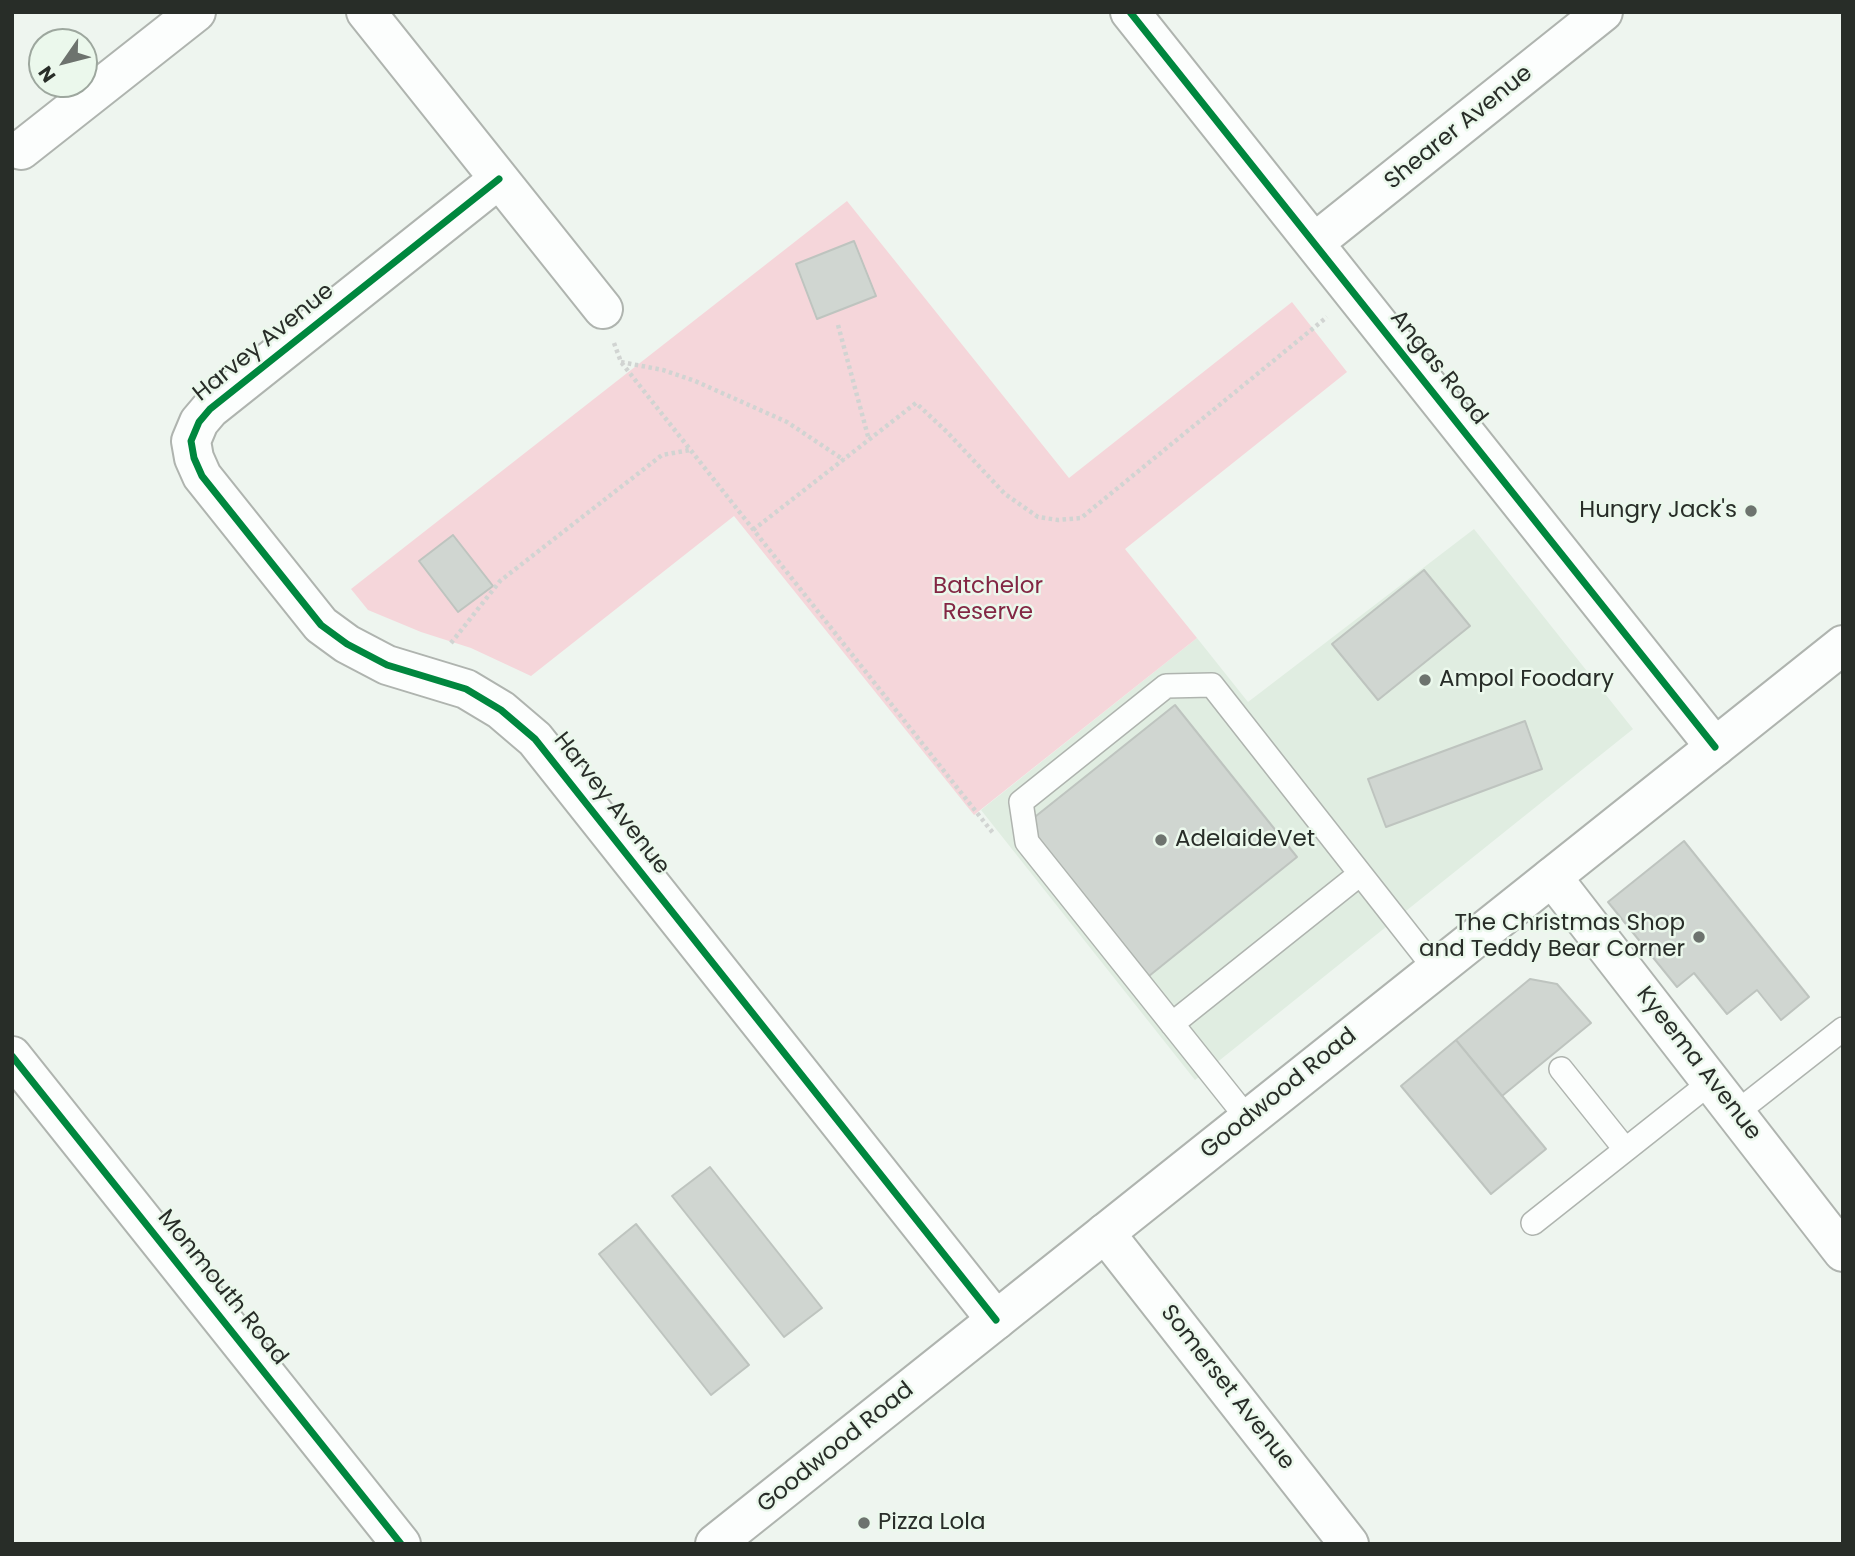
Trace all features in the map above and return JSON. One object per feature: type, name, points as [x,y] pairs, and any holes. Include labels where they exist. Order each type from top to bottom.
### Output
[{"type":"street","points":[[20,150],[195,12]]},
{"type":"street","points":[[366,12],[603,309]]},
{"type":"street","name":"Angas Road","points":[[1130,12],[1715,747]]},
{"type":"street","name":"Shearer Avenue","points":[[1314,243],[1603,12]]},
{"type":"street","name":"Harvey Avenue","points":[[499,180],[223,398],[199,422],[191,441],[194,458],[202,476],[321,625],[347,644],[377,660],[466,689],[501,710],[535,739],[996,1320]]},
{"type":"street","name":"Goodwood Road","points":[[715,1544],[1843,645]]},
{"type":"street","name":"Kyeema Avenue","points":[[1552,877],[1843,1252]]},
{"type":"street","name":"Monmouth Road","points":[[12,1056],[401,1544]]},
{"type":"street","name":"Somerset Avenue","points":[[1105,1233],[1349,1544]]},
{"type":"lane","points":[[1248,1119],[1027,842],[1021,802],[1166,685],[1212,685],[1436,970]]},
{"type":"lane","points":[[1172,1024],[1360,874]]},
{"type":"lane","points":[[1736,1113],[1843,1029]]},
{"type":"lane","points":[[1561,1069],[1625,1149]]},
{"type":"lane","points":[[1533,1223],[1711,1082]]},
{"type":"path","points":[[753,530],[916,403],[1005,494],[1038,517],[1058,520],[1081,518],[1354,294]]},
{"type":"path","points":[[603,309],[621,362],[995,836]]},
{"type":"path","points":[[838,325],[869,440]]},
{"type":"path","points":[[621,362],[663,370],[707,386],[786,422],[844,460]]},
{"type":"path","points":[[424,677],[500,581],[662,455],[690,450]]},
{"type":"shaded area","points":[[1474,529],[1633,729],[1195,1080],[981,810],[1197,638],[1248,702]]},
{"type":"green space","name":"Batchelor Reserve","points":[[847,201],[1069,478],[1292,302],[1347,372],[1125,549],[1197,638],[974,815],[734,516],[531,676],[471,648],[421,632],[368,610],[351,589]]},
{"type":"building","points":[[854,241],[876,296],[817,319],[796,264]]},
{"type":"building","points":[[453,535],[493,586],[458,612],[419,561]]},
{"type":"building","points":[[1424,570],[1470,626],[1378,700],[1332,644]]},
{"type":"building","name":"AdelaideVet","points":[[1175,705],[1297,857],[1149,976],[1026,824]]},
{"type":"building","points":[[1525,721],[1542,769],[1386,827],[1368,779]]},
{"type":"building","name":"The Christmas Shop and Teddy Bear Corner","points":[[1684,841],[1809,997],[1781,1020],[1757,990],[1727,1014],[1694,973],[1677,987],[1608,902]]},
{"type":"building","name":"The Christmas Shop and Teddy Bear Corner","points":[[1530,979],[1557,984],[1591,1023],[1502,1096],[1456,1040]]},
{"type":"building","points":[[1456,1040],[1546,1149],[1491,1194],[1401,1086]]},
{"type":"building","points":[[710,1167],[822,1308],[784,1337],[672,1196]]},
{"type":"building","points":[[636,1224],[749,1365],[711,1395],[599,1254]]},
{"type":"cycle path","points":[[1130,12],[1715,747]]},
{"type":"cycle path","points":[[499,179],[210,409],[199,422],[191,441],[194,458],[202,476],[321,625],[347,644],[387,665],[466,689],[501,710],[535,739],[996,1320]]},
{"type":"cycle path","points":[[12,1056],[401,1544]]},
{"type":"place","name":"Hungry Jack's","points":[[1751,511]]},
{"type":"place","name":"Ampol Foodary","points":[[1425,680]]},
{"type":"place","name":"AdelaideVet","points":[[1161,840]]},
{"type":"place","name":"The Christmas Shop and Teddy Bear Corner","points":[[1699,937]]},
{"type":"place","name":"Pizza Lola","points":[[864,1523]]}]
